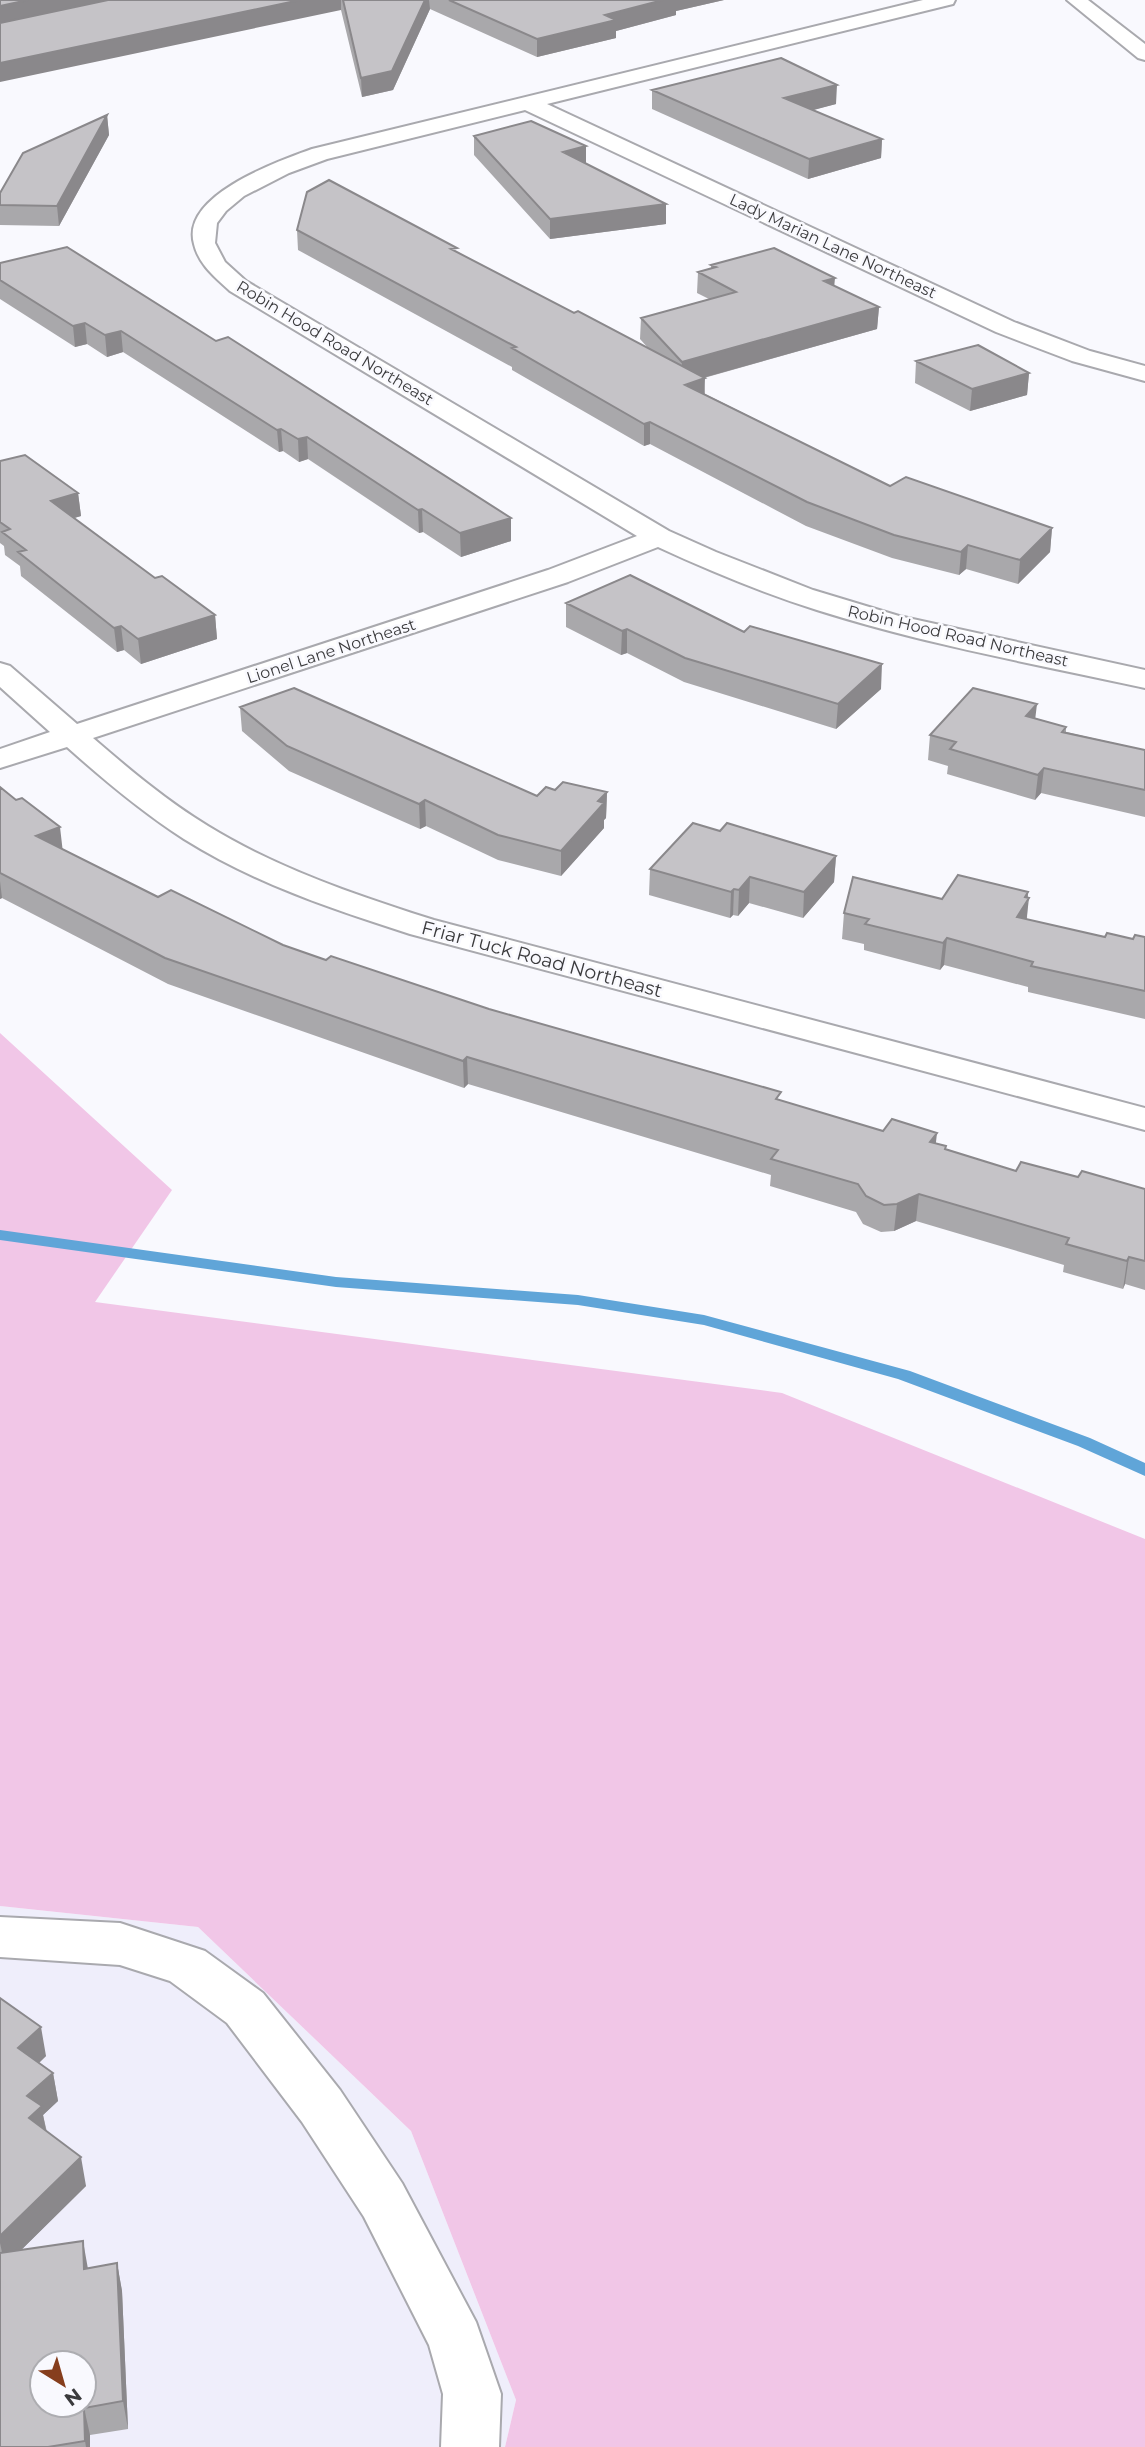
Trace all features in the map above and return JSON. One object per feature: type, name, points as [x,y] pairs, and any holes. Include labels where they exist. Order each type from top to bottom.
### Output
[{"type":"street","name":"Robin Hood Road Northeast","points":[[946,0],[320,154],[277,168],[244,185],[222,201],[208,219],[204,239],[213,263],[238,286],[659,537],[717,564],[851,612],[927,632],[1145,679]]},
{"type":"street","points":[[1076,0],[1145,54]]},
{"type":"street","name":"Lady Marian Lane Northeast","points":[[527,103],[1005,327],[1081,356],[1145,374]]},
{"type":"street","name":"Lionel Lane Northeast","points":[[0,759],[558,576],[659,537]]},
{"type":"street","name":"Friar Tuck Road Northeast","points":[[0,672],[152,801],[197,833],[263,869],[348,904],[621,981],[1145,1119]]},
{"type":"street","points":[[0,1937],[120,1944],[187,1966],[245,2008],[321,2106],[383,2200],[456,2340],[472,2394],[470,2447]]},
{"type":"shaded area","points":[[0,1033],[172,1190],[95,1302],[782,1393],[1145,1539],[1145,2447],[505,2447],[516,2400],[411,2131],[198,1927],[0,1906]]},
{"type":"shaded area","points":[[0,1906],[198,1927],[411,2131],[516,2400],[505,2447],[0,2447]]},
{"type":"building","points":[[0,0],[28,0],[0,6]]},
{"type":"building","points":[[108,0],[300,0],[0,63],[0,23]]},
{"type":"building","points":[[343,0],[425,0],[392,71],[361,78]]},
{"type":"building","points":[[449,0],[663,0],[605,15],[616,20],[537,39]]},
{"type":"building","points":[[781,58],[837,85],[784,98],[882,139],[809,159],[652,90]]},
{"type":"building","points":[[107,115],[57,206],[0,205],[0,193],[23,153]]},
{"type":"building","points":[[531,121],[586,146],[563,152],[666,204],[550,219],[474,136]]},
{"type":"building","points":[[329,180],[457,248],[451,249],[574,313],[578,311],[705,378],[685,385],[890,486],[906,477],[1052,528],[1020,560],[968,545],[961,552],[894,535],[807,502],[650,422],[644,424],[512,348],[516,347],[297,230],[307,192]]},
{"type":"building","points":[[67,247],[216,341],[228,337],[511,518],[460,533],[422,509],[418,510],[307,437],[298,439],[281,429],[277,430],[121,331],[105,335],[85,323],[73,326],[0,280],[0,263]]},
{"type":"building","points":[[774,248],[835,278],[824,281],[879,307],[682,362],[641,318],[736,292],[698,272],[716,267],[711,265]]},
{"type":"building","points":[[978,345],[1029,373],[972,389],[916,361]]},
{"type":"building","points":[[25,455],[78,493],[51,501],[155,578],[162,576],[215,615],[138,639],[121,626],[114,628],[18,552],[26,550],[2,532],[10,529],[0,522],[0,461]]},
{"type":"building","points":[[630,575],[744,632],[750,626],[882,664],[838,704],[685,658],[566,603]]},
{"type":"building","points":[[294,688],[537,796],[546,787],[555,790],[563,782],[607,792],[598,801],[604,803],[561,851],[498,835],[425,800],[419,804],[287,746],[240,707]]},
{"type":"building","points":[[973,688],[1037,704],[1026,716],[1066,727],[1062,732],[1145,750],[1145,790],[1044,768],[1038,775],[950,749],[956,742],[930,735]]},
{"type":"building","points":[[0,787],[16,800],[22,798],[60,827],[36,836],[158,897],[171,890],[283,945],[326,960],[331,956],[489,1009],[781,1092],[776,1099],[883,1131],[892,1119],[937,1133],[930,1142],[946,1146],[945,1149],[1016,1171],[1021,1162],[1078,1177],[1082,1171],[1145,1189],[1145,1261],[1129,1257],[1127,1261],[1066,1244],[1069,1238],[919,1194],[897,1204],[884,1205],[866,1196],[858,1184],[771,1159],[778,1150],[467,1057],[463,1061],[165,958],[0,873]]},
{"type":"building","points":[[693,823],[720,831],[727,823],[836,856],[804,892],[750,877],[739,890],[734,889],[731,892],[650,869]]},
{"type":"building","points":[[958,875],[1028,892],[1025,897],[1029,898],[1017,917],[1105,937],[1107,933],[1133,939],[1135,935],[1145,937],[1145,991],[1031,966],[1033,962],[947,938],[943,943],[865,924],[869,919],[844,913],[853,877],[942,899]]},
{"type":"building","points":[[0,1998],[41,2027],[18,2048],[53,2073],[27,2096],[42,2106],[29,2118],[81,2157],[0,2236]]},
{"type":"building","points":[[83,2241],[84,2269],[117,2263],[123,2401],[98,2405],[98,2349],[28,2349],[28,2419],[84,2419],[85,2441],[48,2447],[0,2447],[0,2253]]},
{"type":"waterway","points":[[0,1235],[336,1282],[578,1300],[704,1320],[904,1375],[1084,1442],[1145,1470]]}]
